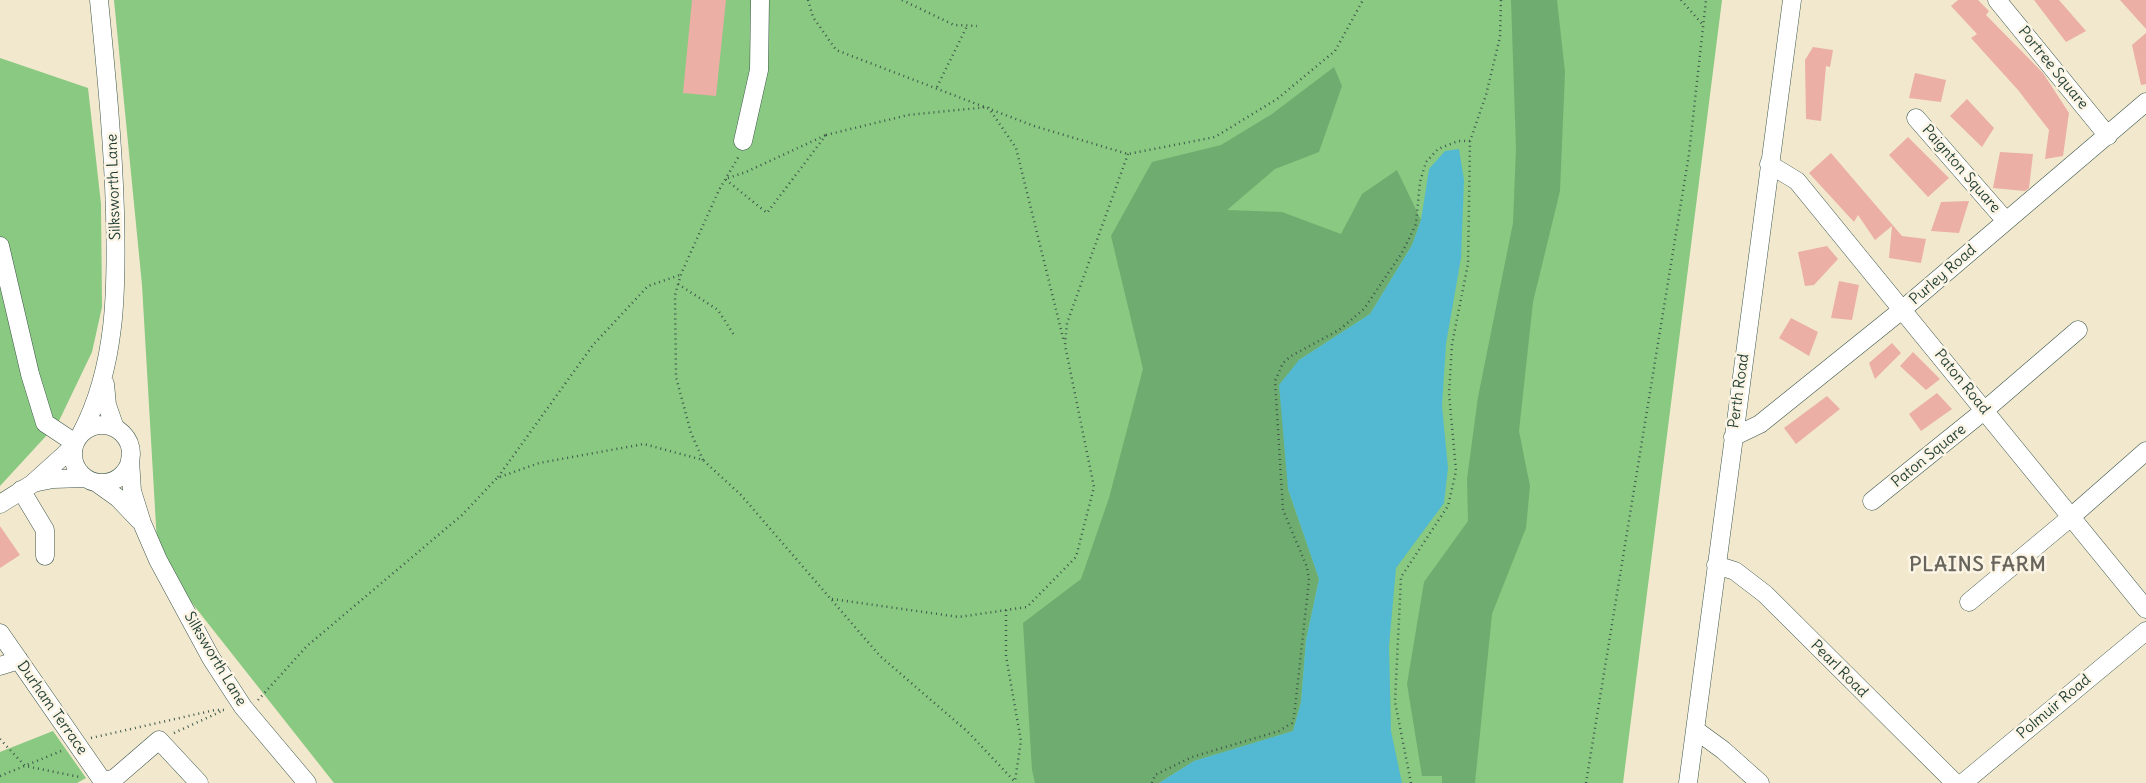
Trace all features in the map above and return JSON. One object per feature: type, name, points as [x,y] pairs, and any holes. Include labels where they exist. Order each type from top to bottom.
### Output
[{"type":"street","name":"Silksworth Lane","points":[[99,0],[113,139],[116,261],[113,320],[104,373],[93,412],[76,441],[72,457],[76,469],[118,498],[142,523]]},
{"type":"street","points":[[743,141],[759,70],[760,0]]},
{"type":"street","name":"Perth Road","points":[[1688,783],[1697,731],[1716,565],[1792,0]]},
{"type":"street","name":"Portree Square","points":[[1997,0],[2108,136]]},
{"type":"street","name":"Purley Road","points":[[1733,437],[1760,424],[1903,309],[2146,102]]},
{"type":"street","name":"Paignton Square","points":[[1916,118],[2006,220]]},
{"type":"street","name":"Paton Road","points":[[1769,164],[1797,181],[2146,609]]},
{"type":"street","points":[[0,246],[30,374],[45,423],[76,441]]},
{"type":"street","name":"Paton Square","points":[[1872,501],[1985,410],[2078,330]]},
{"type":"street","name":"Silksworth Lane","points":[[104,373],[107,404],[115,428],[128,442],[132,491],[142,523],[158,560],[211,658],[243,707],[307,783]]},
{"type":"street","points":[[0,504],[26,487],[91,427],[103,425],[115,428]]},
{"type":"street","points":[[1969,602],[2071,518],[2146,451]]},
{"type":"street","points":[[26,487],[53,479],[91,480],[107,483],[117,479],[125,471],[130,460]]},
{"type":"street","points":[[26,487],[45,530],[45,556]]},
{"type":"street","name":"Pearl Road","points":[[1716,565],[1735,571],[1765,594],[1955,783]]},
{"type":"street","name":"Polmuir Road","points":[[1963,783],[2146,632]]},
{"type":"street","name":"Durham Terrace","points":[[0,633],[103,783]]},
{"type":"street","points":[[0,666],[18,660]]},
{"type":"street","points":[[1697,731],[1760,783]]},
{"type":"street","points":[[103,783],[115,778],[152,744],[160,740],[199,783]]},
{"type":"path","points":[[808,0],[813,17],[836,50],[1034,126],[1128,154],[1215,137],[1276,99],[1335,51],[1363,0]]},
{"type":"path","points":[[902,0],[954,25],[977,26]]},
{"type":"path","points":[[1412,783],[1395,702],[1401,576],[1448,506],[1456,471],[1449,392],[1452,344],[1468,264],[1470,141],[1486,95],[1500,37],[1501,0]]},
{"type":"path","points":[[1681,0],[1703,26]]},
{"type":"path","points":[[1586,783],[1689,154],[1706,0]]},
{"type":"path","points":[[936,87],[967,26]]},
{"type":"path","points":[[725,179],[746,172],[826,135],[908,115],[988,107]]},
{"type":"path","points":[[831,599],[959,617],[1027,607],[1076,558],[1094,487],[1065,345],[1016,148],[988,107]]},
{"type":"path","points":[[725,179],[767,213],[826,135]]},
{"type":"path","points":[[743,141],[739,155],[725,179],[680,274],[675,295],[676,377],[691,433],[703,460],[741,495],[880,656],[968,732],[1015,782]]},
{"type":"path","points":[[1152,783],[1156,775],[1192,757],[1279,731],[1292,723],[1309,580],[1307,567],[1283,510],[1274,381],[1282,363],[1338,330],[1364,309],[1403,250],[1416,224],[1420,182],[1426,162],[1438,149],[1458,141],[1470,141]]},
{"type":"path","points":[[1065,345],[1068,323],[1128,154]]},
{"type":"path","points":[[253,705],[307,646],[462,515],[497,478],[593,345],[648,286],[680,274]]},
{"type":"path","points":[[678,284],[718,310],[734,335]]},
{"type":"path","points":[[497,478],[539,463],[644,444],[703,460]]},
{"type":"path","points":[[1006,610],[1006,656],[1021,742],[1015,782]]},
{"type":"path","points":[[160,740],[224,710]]},
{"type":"path","points":[[0,740],[24,766],[103,783]]},
{"type":"path","points":[[0,776],[68,749]]},
{"type":"green space","points":[[114,0],[1722,0],[1623,783],[334,783],[158,560],[142,285]]},
{"type":"green space","points":[[1511,0],[1557,0],[1565,72],[1560,191],[1533,302],[1519,431],[1530,486],[1526,528],[1492,614],[1475,783],[1442,783],[1442,776],[1422,776],[1407,684],[1424,582],[1468,521],[1467,479],[1478,397],[1513,223],[1516,149]]},
{"type":"green space","points":[[0,58],[88,88],[101,204],[102,307],[92,352],[58,423],[0,486]]},
{"type":"green space","points":[[1334,67],[1342,86],[1319,152],[1275,169],[1227,210],[1282,212],[1341,234],[1362,194],[1397,170],[1421,220],[1412,245],[1370,314],[1299,360],[1288,489],[1319,579],[1306,640],[1301,702],[1293,731],[1194,761],[1159,783],[1035,783],[1032,770],[1023,623],[1081,579],[1109,498],[1143,369],[1111,236],[1152,162],[1221,145],[1272,114]]},
{"type":"green space","points":[[53,731],[86,778],[77,783],[0,783],[0,752]]},
{"type":"water","points":[[1459,149],[1464,180],[1461,258],[1446,344],[1442,406],[1448,468],[1444,503],[1396,568],[1389,646],[1391,731],[1402,783],[1159,783],[1194,761],[1293,731],[1301,702],[1306,640],[1319,579],[1288,489],[1279,385],[1299,360],[1370,314],[1412,245],[1421,220],[1429,169],[1445,151]]},
{"type":"building","points":[[692,0],[726,0],[716,96],[683,93]]},
{"type":"building","points":[[1958,0],[1978,0],[1989,11],[1986,15],[2043,73],[2069,113],[2063,156],[2045,159],[2049,130],[2018,90],[1971,38],[1977,34],[1951,6]]},
{"type":"building","points":[[2034,0],[2059,0],[2086,31],[2066,42]]},
{"type":"building","points":[[2120,0],[2146,0],[2146,29]]},
{"type":"building","points":[[2146,33],[2146,84],[2141,85],[2132,45]]},
{"type":"building","points":[[1813,47],[1833,50],[1830,67],[1826,66],[1821,121],[1806,119],[1805,60]]},
{"type":"building","points":[[1915,73],[1946,80],[1941,102],[1909,98]]},
{"type":"building","points":[[1967,99],[1994,128],[1982,147],[1950,116]]},
{"type":"building","points":[[1908,137],[1949,178],[1928,197],[1889,155]]},
{"type":"building","points":[[2000,152],[2033,154],[2029,188],[2025,191],[1993,188]]},
{"type":"building","points":[[1831,153],[1902,236],[1926,239],[1921,263],[1889,258],[1892,226],[1875,240],[1858,215],[1854,222],[1809,173]]},
{"type":"building","points":[[1969,201],[1959,233],[1931,231],[1941,202]]},
{"type":"building","points":[[1827,246],[1838,259],[1814,285],[1805,286],[1798,252]]},
{"type":"building","points":[[1839,281],[1859,285],[1852,320],[1831,318]]},
{"type":"building","points":[[1791,318],[1818,332],[1809,356],[1779,338]]},
{"type":"building","points":[[1892,343],[1901,353],[1875,379],[1869,363]]},
{"type":"building","points":[[1913,352],[1940,379],[1926,390],[1900,366]]},
{"type":"building","points":[[1937,393],[1952,409],[1921,431],[1909,414]]},
{"type":"building","points":[[1827,396],[1840,409],[1796,444],[1784,428]]},
{"type":"building","points":[[0,526],[20,555],[0,568]]},
{"type":"district","name":"PLAINS FARM","points":[[1978,565]]}]
